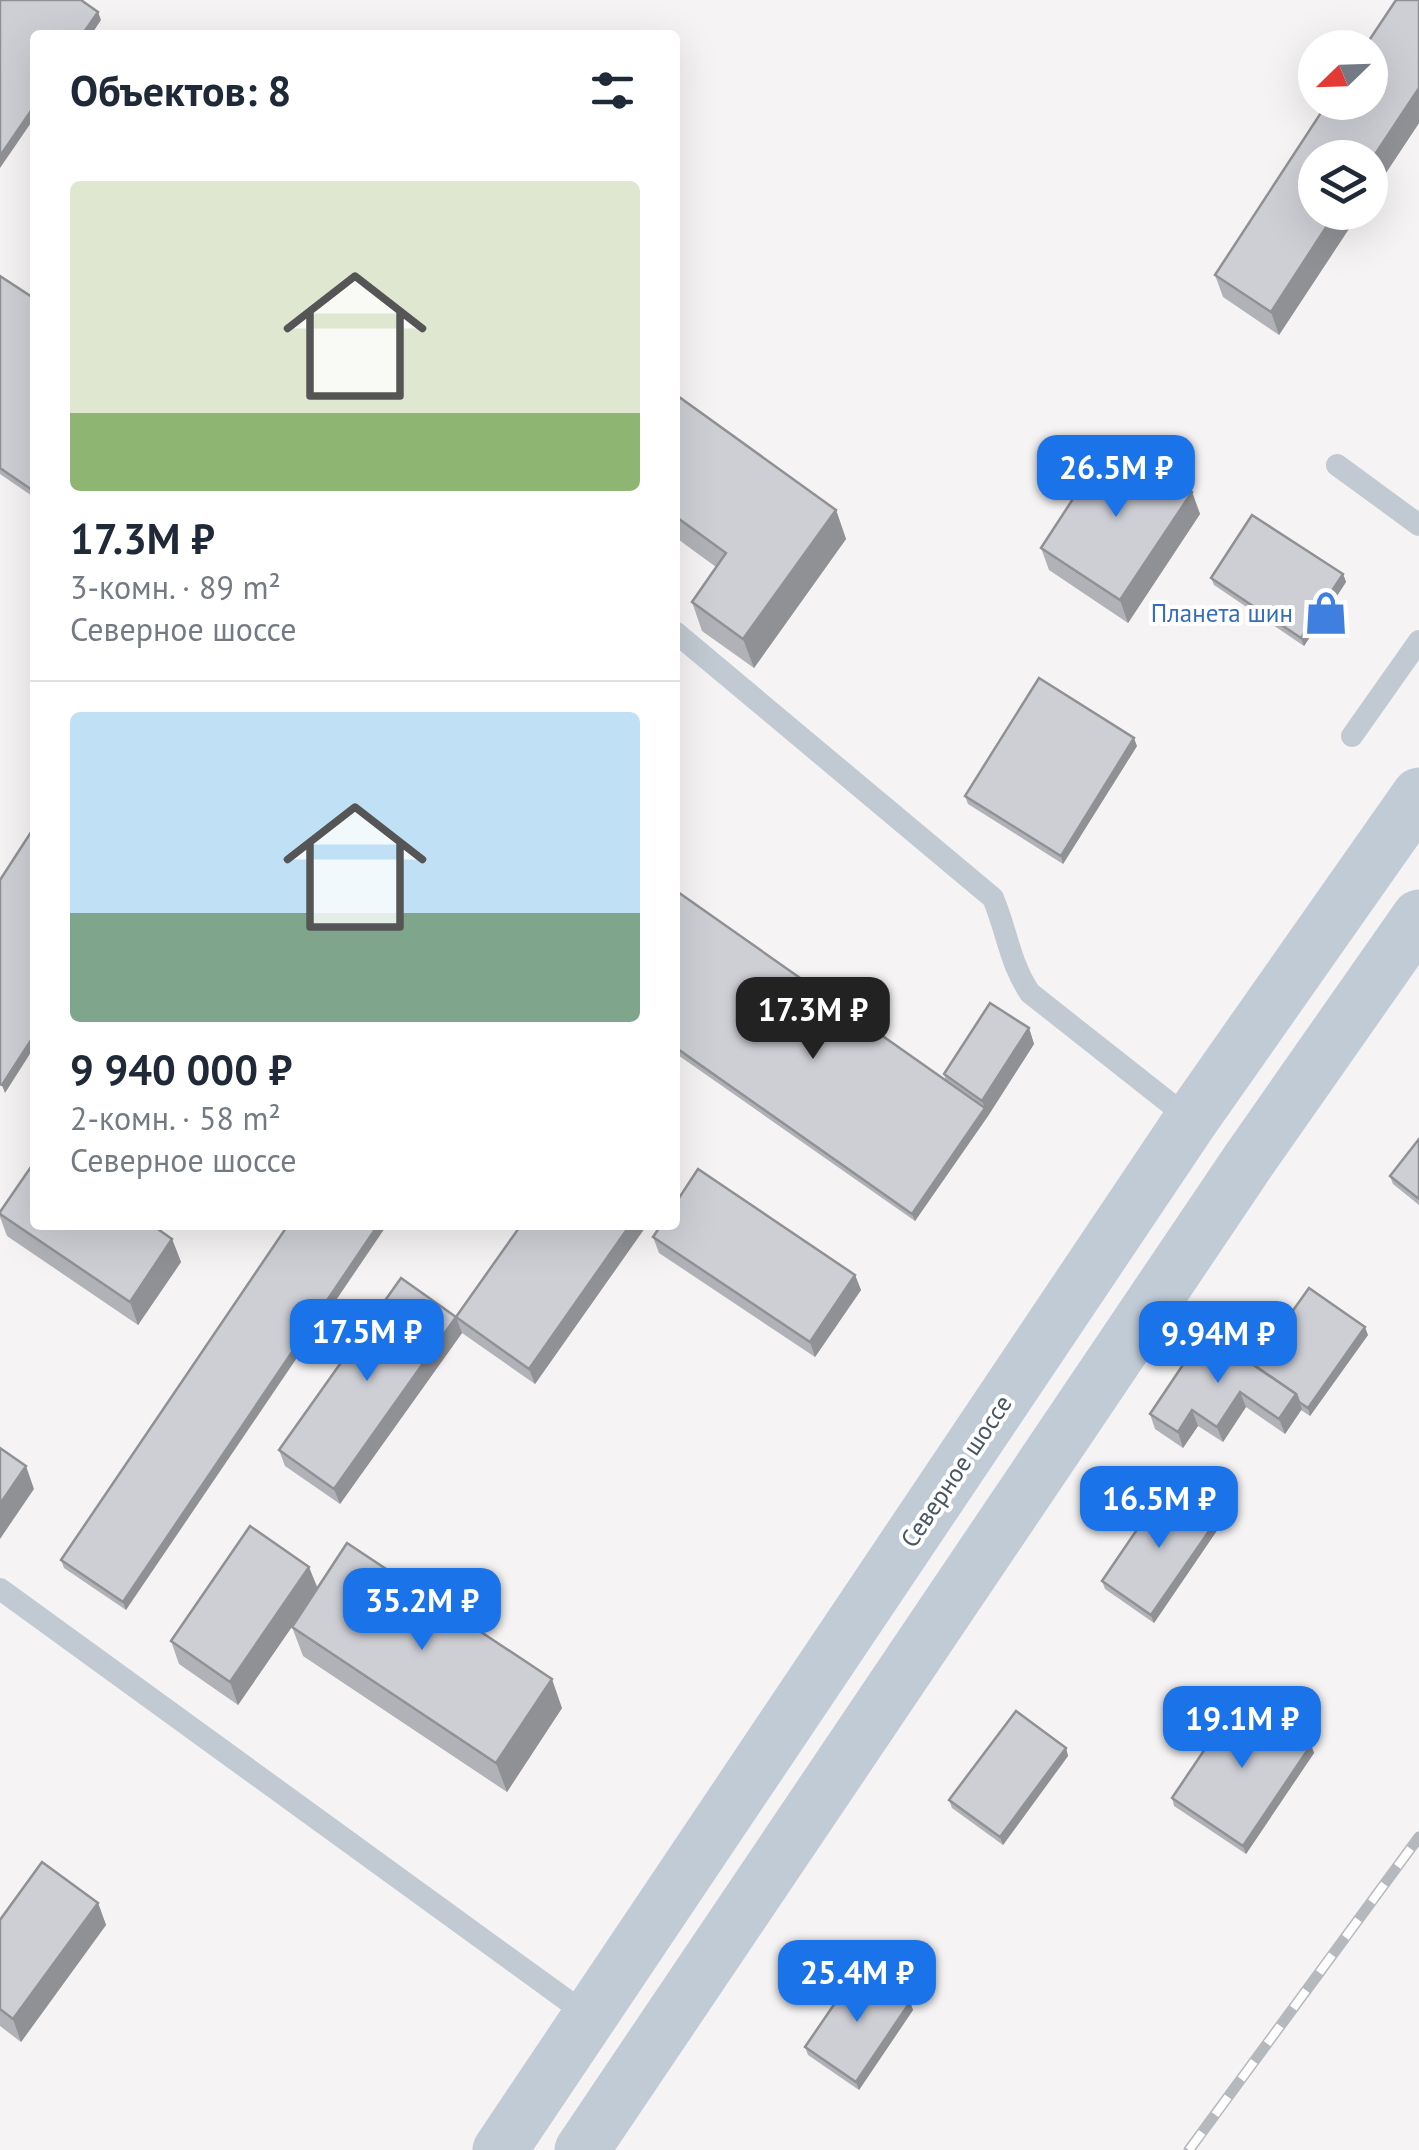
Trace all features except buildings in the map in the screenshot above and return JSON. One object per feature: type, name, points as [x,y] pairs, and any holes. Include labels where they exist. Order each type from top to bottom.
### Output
[{"type":"main road","name":"Северное шоссе","points":[[500,2150],[1191,1120],[1419,796]]},
{"type":"main road","points":[[582,2150],[1249,1160],[1419,917]]},
{"type":"main road","points":[[1191,1120],[1249,1160]]},
{"type":"main road","points":[[590,2017],[647,2055]]},
{"type":"lane","points":[[1338,465],[1419,525]]},
{"type":"lane","points":[[680,636],[993,898],[1010,938],[1012,968],[1030,993],[1191,1120]]},
{"type":"lane","points":[[1352,736],[1419,641]]},
{"type":"lane","points":[[0,1589],[590,2017]]},
{"type":"railway","points":[[1189,2150],[1419,1837]]},
{"type":"place","name":"Планета шин","points":[[1326,613]]}]
